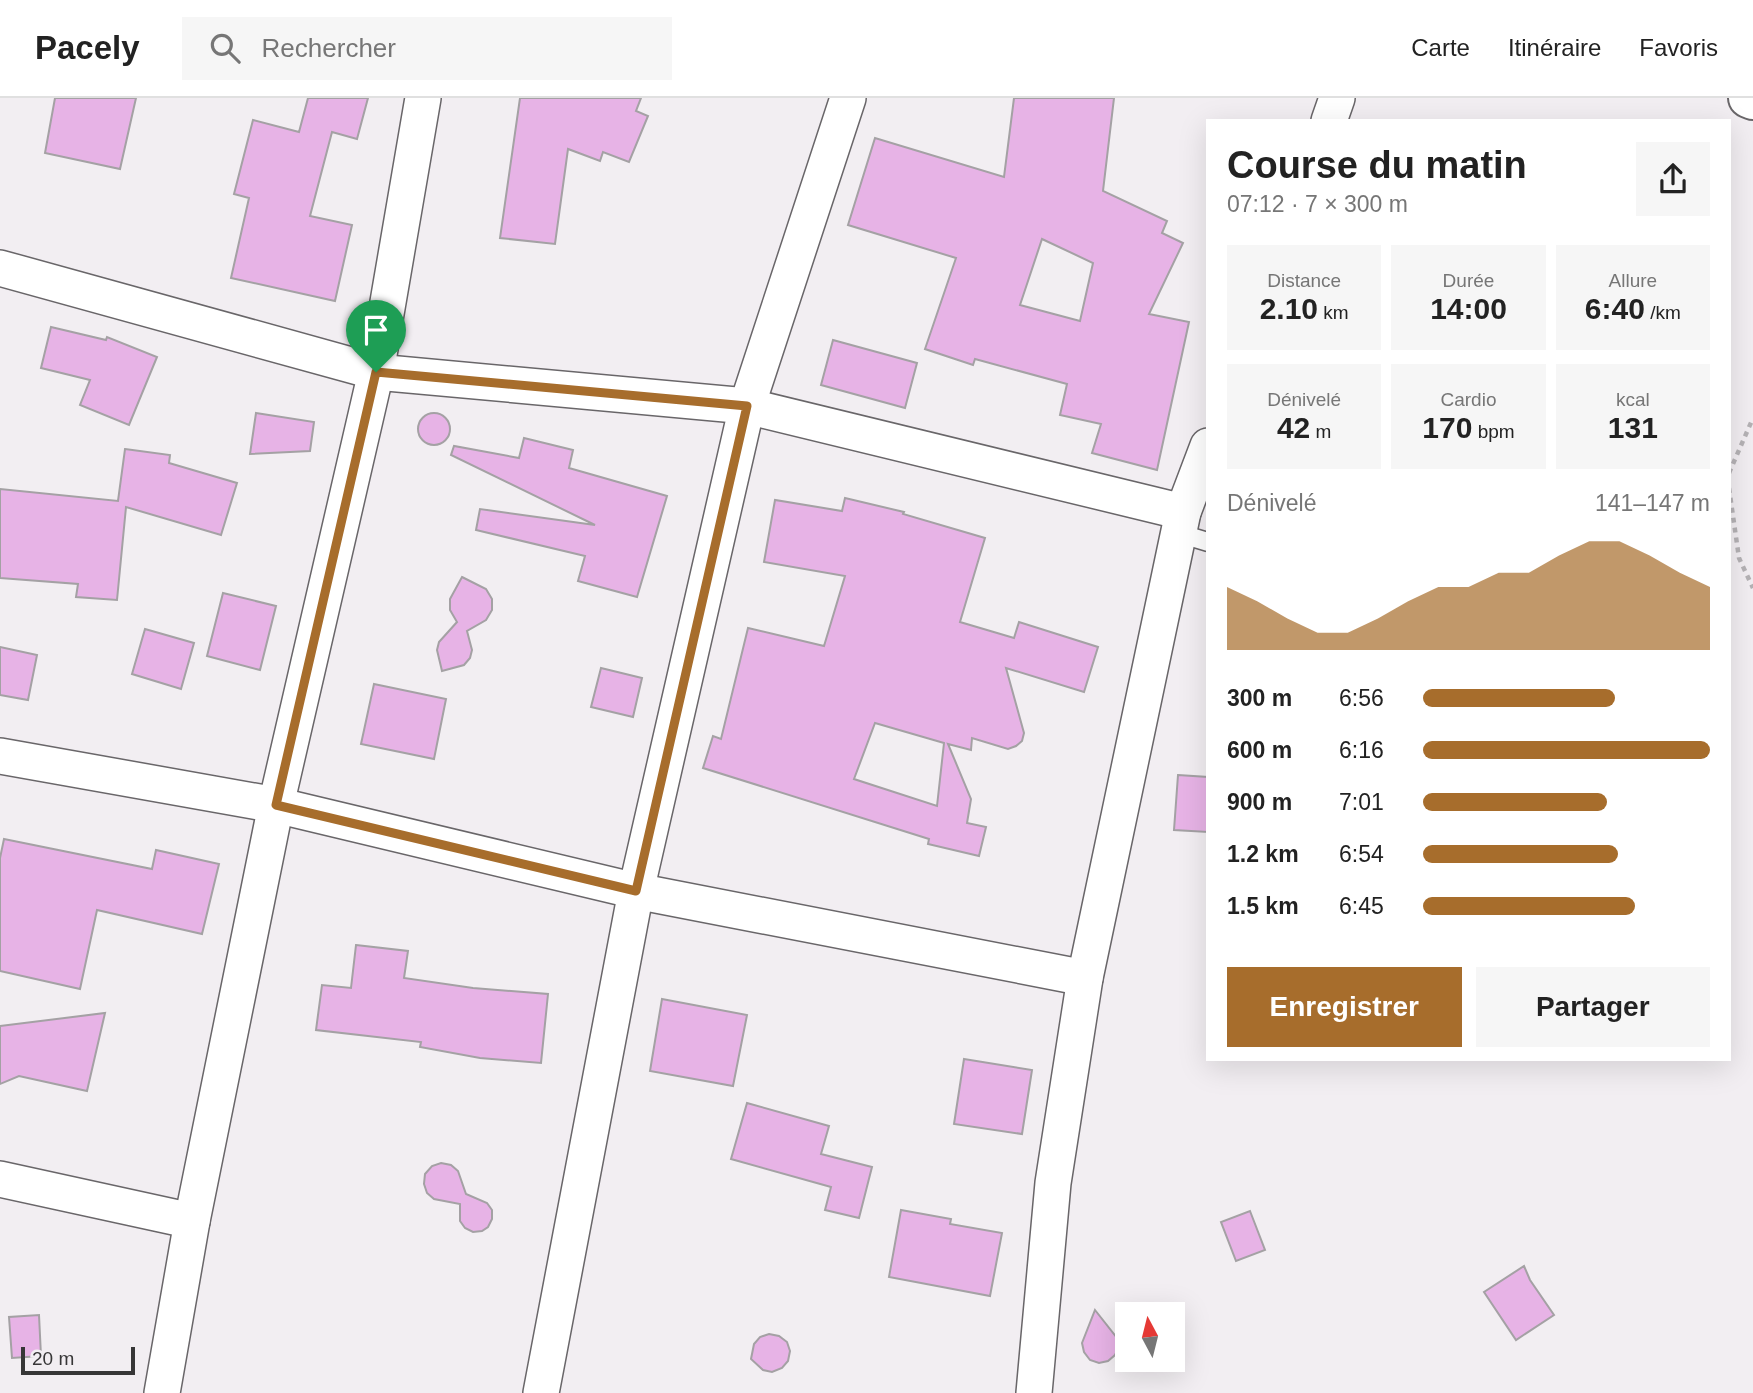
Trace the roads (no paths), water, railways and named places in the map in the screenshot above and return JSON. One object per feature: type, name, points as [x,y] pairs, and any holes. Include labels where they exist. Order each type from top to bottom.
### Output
[{"type":"main road","points":[[1748,98],[1753,100]]},
{"type":"street","points":[[162,1393],[192,1221],[276,805],[376,372],[423,98]]},
{"type":"street","points":[[541,1393],[636,891],[747,406],[849,98]]},
{"type":"street","points":[[1330,119],[1337,98]]},
{"type":"street","points":[[0,268],[376,372],[747,406],[1189,529]]},
{"type":"street","points":[[1034,1393],[1053,1183],[1085,978],[1206,455]]},
{"type":"street","points":[[0,756],[276,805],[636,891],[1085,978]]},
{"type":"street","points":[[0,1179],[192,1221]]}]
